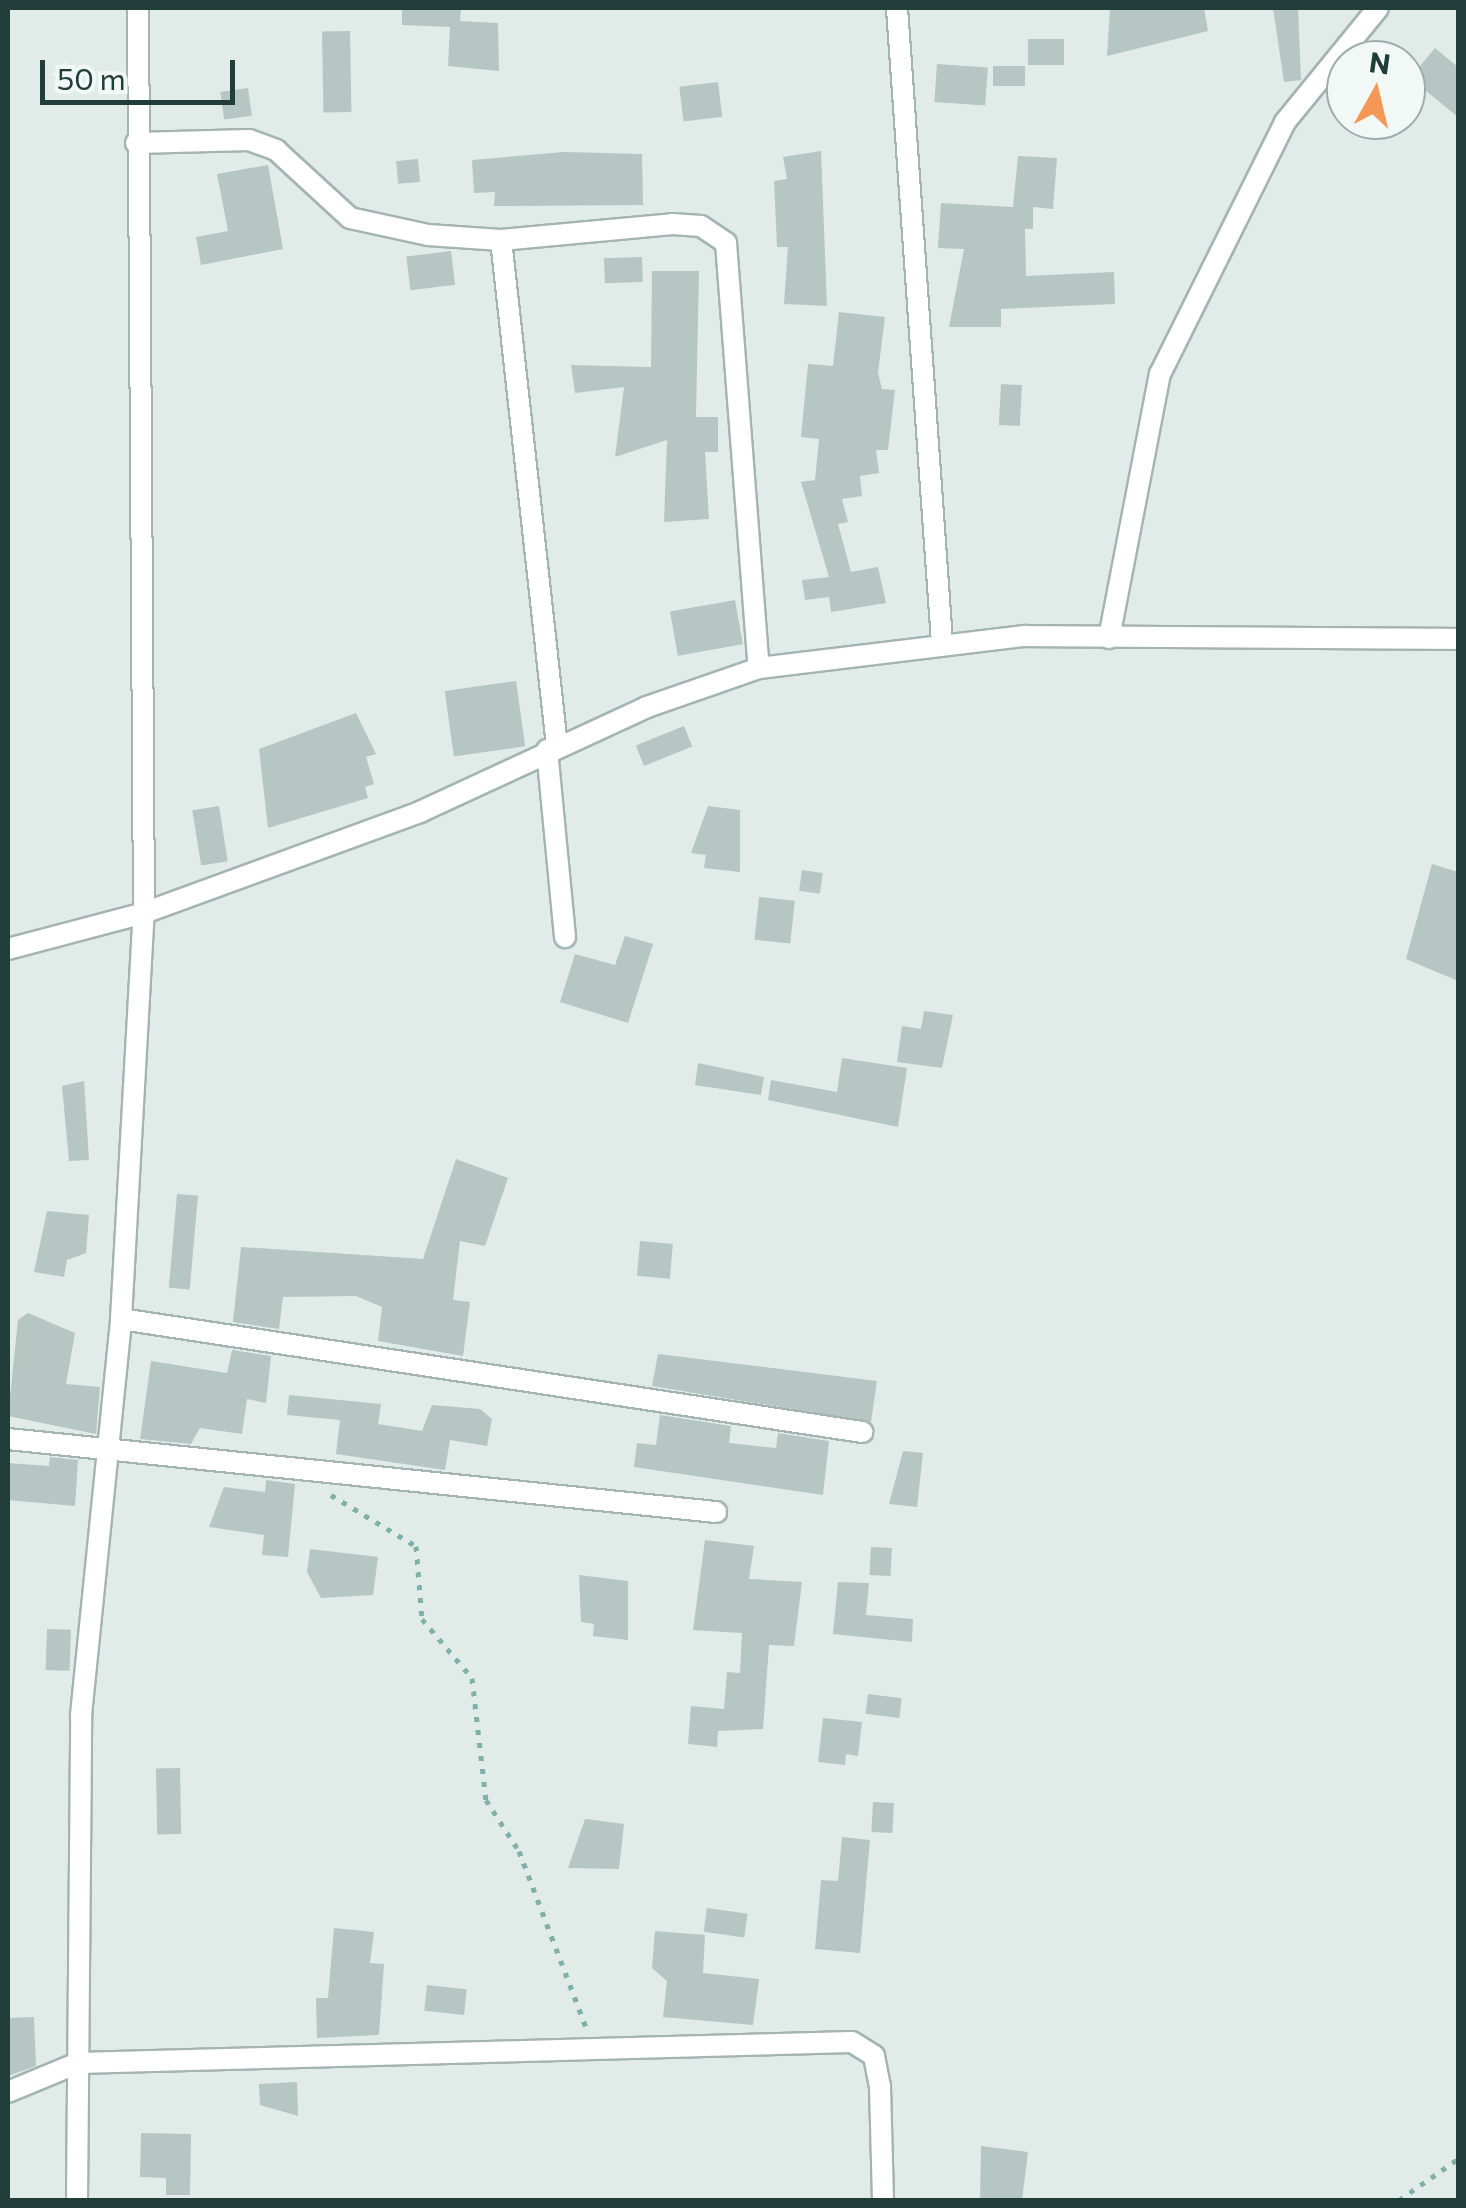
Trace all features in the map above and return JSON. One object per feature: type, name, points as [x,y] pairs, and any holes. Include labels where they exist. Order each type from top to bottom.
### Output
[{"type":"street","points":[[77,2200],[82,1714],[121,1319],[144,913],[138,8]]},
{"type":"street","points":[[896,8],[942,642]]},
{"type":"street","points":[[1109,638],[1160,374],[1285,122],[1378,8]]},
{"type":"street","points":[[136,143],[249,140],[276,150],[350,218],[501,240],[672,224],[701,226],[726,243],[759,668]]},
{"type":"street","points":[[501,240],[552,748],[565,937]]},
{"type":"street","points":[[8,949],[144,913],[420,812],[552,748],[759,668],[942,642],[1109,638],[1458,639]]},
{"type":"street","points":[[121,1319],[862,1432]]},
{"type":"street","points":[[8,1439],[110,1456],[300,1474],[525,1486],[716,1512]]},
{"type":"street","points":[[8,2092],[78,2063],[852,2042],[874,2056],[880,2086],[882,2200]]},
{"type":"path","points":[[300,1474],[416,1546],[422,1619],[472,1678],[486,1800],[518,1852],[601,2050]]},
{"type":"path","points":[[1399,2200],[1458,2160]]},
{"type":"building","points":[[402,8],[461,8],[460,21],[498,23],[499,71],[448,66],[450,27],[402,25]]},
{"type":"building","points":[[1110,8],[1204,8],[1208,31],[1107,56]]},
{"type":"building","points":[[1273,8],[1298,8],[1301,80],[1284,82]]},
{"type":"building","points":[[322,31],[350,31],[351,112],[323,112]]},
{"type":"building","points":[[1028,39],[1064,39],[1064,65],[1028,65]]},
{"type":"building","points":[[1435,48],[1458,67],[1458,117],[1426,91],[1426,59]]},
{"type":"building","points":[[937,64],[988,68],[985,105],[934,102]]},
{"type":"building","points":[[993,66],[1025,66],[1025,86],[993,86]]},
{"type":"building","points":[[718,82],[722,117],[684,121],[679,87]]},
{"type":"building","points":[[248,88],[252,116],[224,120],[220,92]]},
{"type":"building","points":[[821,151],[827,306],[784,304],[788,247],[777,247],[774,181],[787,179],[783,157]]},
{"type":"building","points":[[564,152],[642,154],[643,205],[494,206],[495,192],[474,193],[472,160]]},
{"type":"building","points":[[1018,156],[1057,158],[1053,209],[1033,207],[1033,229],[1025,229],[1026,276],[1114,272],[1115,304],[1001,309],[1001,327],[949,327],[964,249],[938,248],[941,203],[1013,207]]},
{"type":"building","points":[[418,159],[420,182],[398,184],[396,161]]},
{"type":"building","points":[[268,165],[283,249],[201,265],[196,237],[228,231],[217,174]]},
{"type":"building","points":[[451,251],[455,285],[410,290],[406,256]]},
{"type":"building","points":[[642,257],[643,282],[605,283],[604,258]]},
{"type":"building","points":[[652,271],[699,271],[696,417],[718,417],[718,452],[705,452],[709,519],[664,522],[667,440],[615,457],[624,387],[575,393],[571,365],[651,367]]},
{"type":"building","points":[[839,312],[885,317],[878,373],[882,389],[895,390],[888,450],[876,450],[879,473],[860,476],[862,496],[842,499],[848,522],[838,524],[851,572],[878,567],[886,603],[831,612],[829,597],[805,600],[802,580],[829,577],[801,482],[815,480],[819,439],[801,437],[808,364],[833,366]]},
{"type":"building","points":[[1001,384],[1022,385],[1020,426],[999,425]]},
{"type":"building","points":[[735,600],[743,644],[678,656],[670,611]]},
{"type":"building","points":[[516,681],[525,746],[454,756],[445,691]]},
{"type":"building","points":[[356,713],[376,754],[366,757],[374,784],[365,787],[368,798],[268,828],[259,749]]},
{"type":"building","points":[[684,726],[692,746],[644,766],[636,745]]},
{"type":"building","points":[[219,806],[228,861],[201,866],[192,810]]},
{"type":"building","points":[[708,806],[740,810],[740,872],[704,868],[706,855],[691,853]]},
{"type":"building","points":[[1432,864],[1458,872],[1458,981],[1406,959]]},
{"type":"building","points":[[802,870],[823,873],[820,894],[799,891]]},
{"type":"building","points":[[759,897],[795,901],[790,944],[755,940]]},
{"type":"building","points":[[625,936],[653,944],[628,1023],[560,1002],[575,954],[615,965]]},
{"type":"building","points":[[924,1011],[953,1015],[942,1068],[897,1062],[902,1026],[921,1029]]},
{"type":"building","points":[[842,1058],[907,1068],[898,1127],[768,1100],[771,1080],[837,1092]]},
{"type":"building","points":[[698,1063],[764,1077],[761,1095],[695,1085]]},
{"type":"building","points":[[84,1081],[89,1160],[69,1161],[62,1086]]},
{"type":"building","points":[[456,1159],[508,1178],[485,1246],[460,1241],[453,1300],[470,1302],[463,1356],[378,1341],[382,1307],[356,1296],[283,1297],[279,1329],[233,1322],[241,1247],[423,1259]]},
{"type":"building","points":[[177,1194],[198,1196],[190,1289],[169,1288]]},
{"type":"building","points":[[47,1211],[89,1215],[86,1253],[67,1260],[64,1277],[34,1272]]},
{"type":"building","points":[[640,1241],[673,1244],[670,1279],[637,1276]]},
{"type":"building","points":[[28,1313],[75,1333],[66,1384],[100,1387],[96,1434],[8,1416],[18,1320]]},
{"type":"building","points":[[232,1350],[271,1356],[266,1403],[247,1399],[242,1434],[200,1428],[191,1444],[140,1439],[151,1361],[227,1373]]},
{"type":"building","points":[[658,1354],[877,1381],[871,1422],[652,1386]]},
{"type":"building","points":[[289,1395],[381,1404],[378,1424],[422,1431],[432,1405],[480,1409],[492,1419],[487,1446],[450,1440],[445,1470],[336,1454],[340,1420],[287,1415]]},
{"type":"building","points":[[660,1415],[731,1426],[729,1443],[776,1448],[778,1433],[829,1441],[823,1495],[634,1467],[637,1443],[656,1445]]},
{"type":"building","points":[[903,1451],[923,1453],[917,1507],[889,1504]]},
{"type":"building","points":[[50,1457],[78,1460],[75,1506],[8,1500],[8,1463],[49,1466]]},
{"type":"building","points":[[266,1480],[295,1484],[288,1557],[262,1555],[264,1535],[209,1527],[224,1487],[265,1492]]},
{"type":"building","points":[[705,1540],[754,1546],[749,1579],[802,1582],[794,1646],[769,1645],[763,1729],[718,1731],[717,1747],[688,1744],[691,1706],[724,1709],[727,1672],[740,1673],[742,1633],[693,1630]]},
{"type":"building","points":[[871,1547],[892,1548],[891,1576],[870,1575]]},
{"type":"building","points":[[310,1549],[378,1557],[373,1595],[321,1598],[307,1572]]},
{"type":"building","points":[[579,1575],[628,1581],[628,1640],[593,1636],[594,1624],[581,1622]]},
{"type":"building","points":[[838,1582],[869,1583],[866,1615],[913,1619],[912,1642],[833,1634]]},
{"type":"building","points":[[47,1629],[71,1630],[70,1671],[46,1670]]},
{"type":"building","points":[[868,1694],[902,1698],[899,1718],[866,1714]]},
{"type":"building","points":[[823,1718],[862,1722],[858,1756],[846,1754],[845,1765],[818,1762]]},
{"type":"building","points":[[156,1768],[180,1768],[181,1834],[157,1834]]},
{"type":"building","points":[[873,1802],[894,1803],[892,1833],[871,1832]]},
{"type":"building","points":[[585,1819],[624,1824],[619,1869],[568,1868]]},
{"type":"building","points":[[842,1837],[870,1840],[860,1953],[815,1949],[821,1880],[838,1881]]},
{"type":"building","points":[[707,1908],[748,1914],[744,1937],[704,1932]]},
{"type":"building","points":[[334,1928],[374,1932],[370,1963],[384,1964],[379,2035],[317,2038],[316,1998],[328,1998]]},
{"type":"building","points":[[655,1931],[705,1935],[703,1973],[759,1979],[753,2025],[663,2017],[667,1981],[652,1968]]},
{"type":"building","points":[[427,1985],[467,1989],[464,2015],[424,2011]]},
{"type":"building","points":[[34,2017],[36,2066],[8,2076],[8,2018]]},
{"type":"building","points":[[297,2082],[298,2116],[260,2105],[259,2084]]},
{"type":"building","points":[[141,2133],[191,2134],[190,2195],[166,2195],[166,2178],[140,2177]]},
{"type":"building","points":[[981,2146],[1028,2152],[1022,2200],[980,2200]]}]
